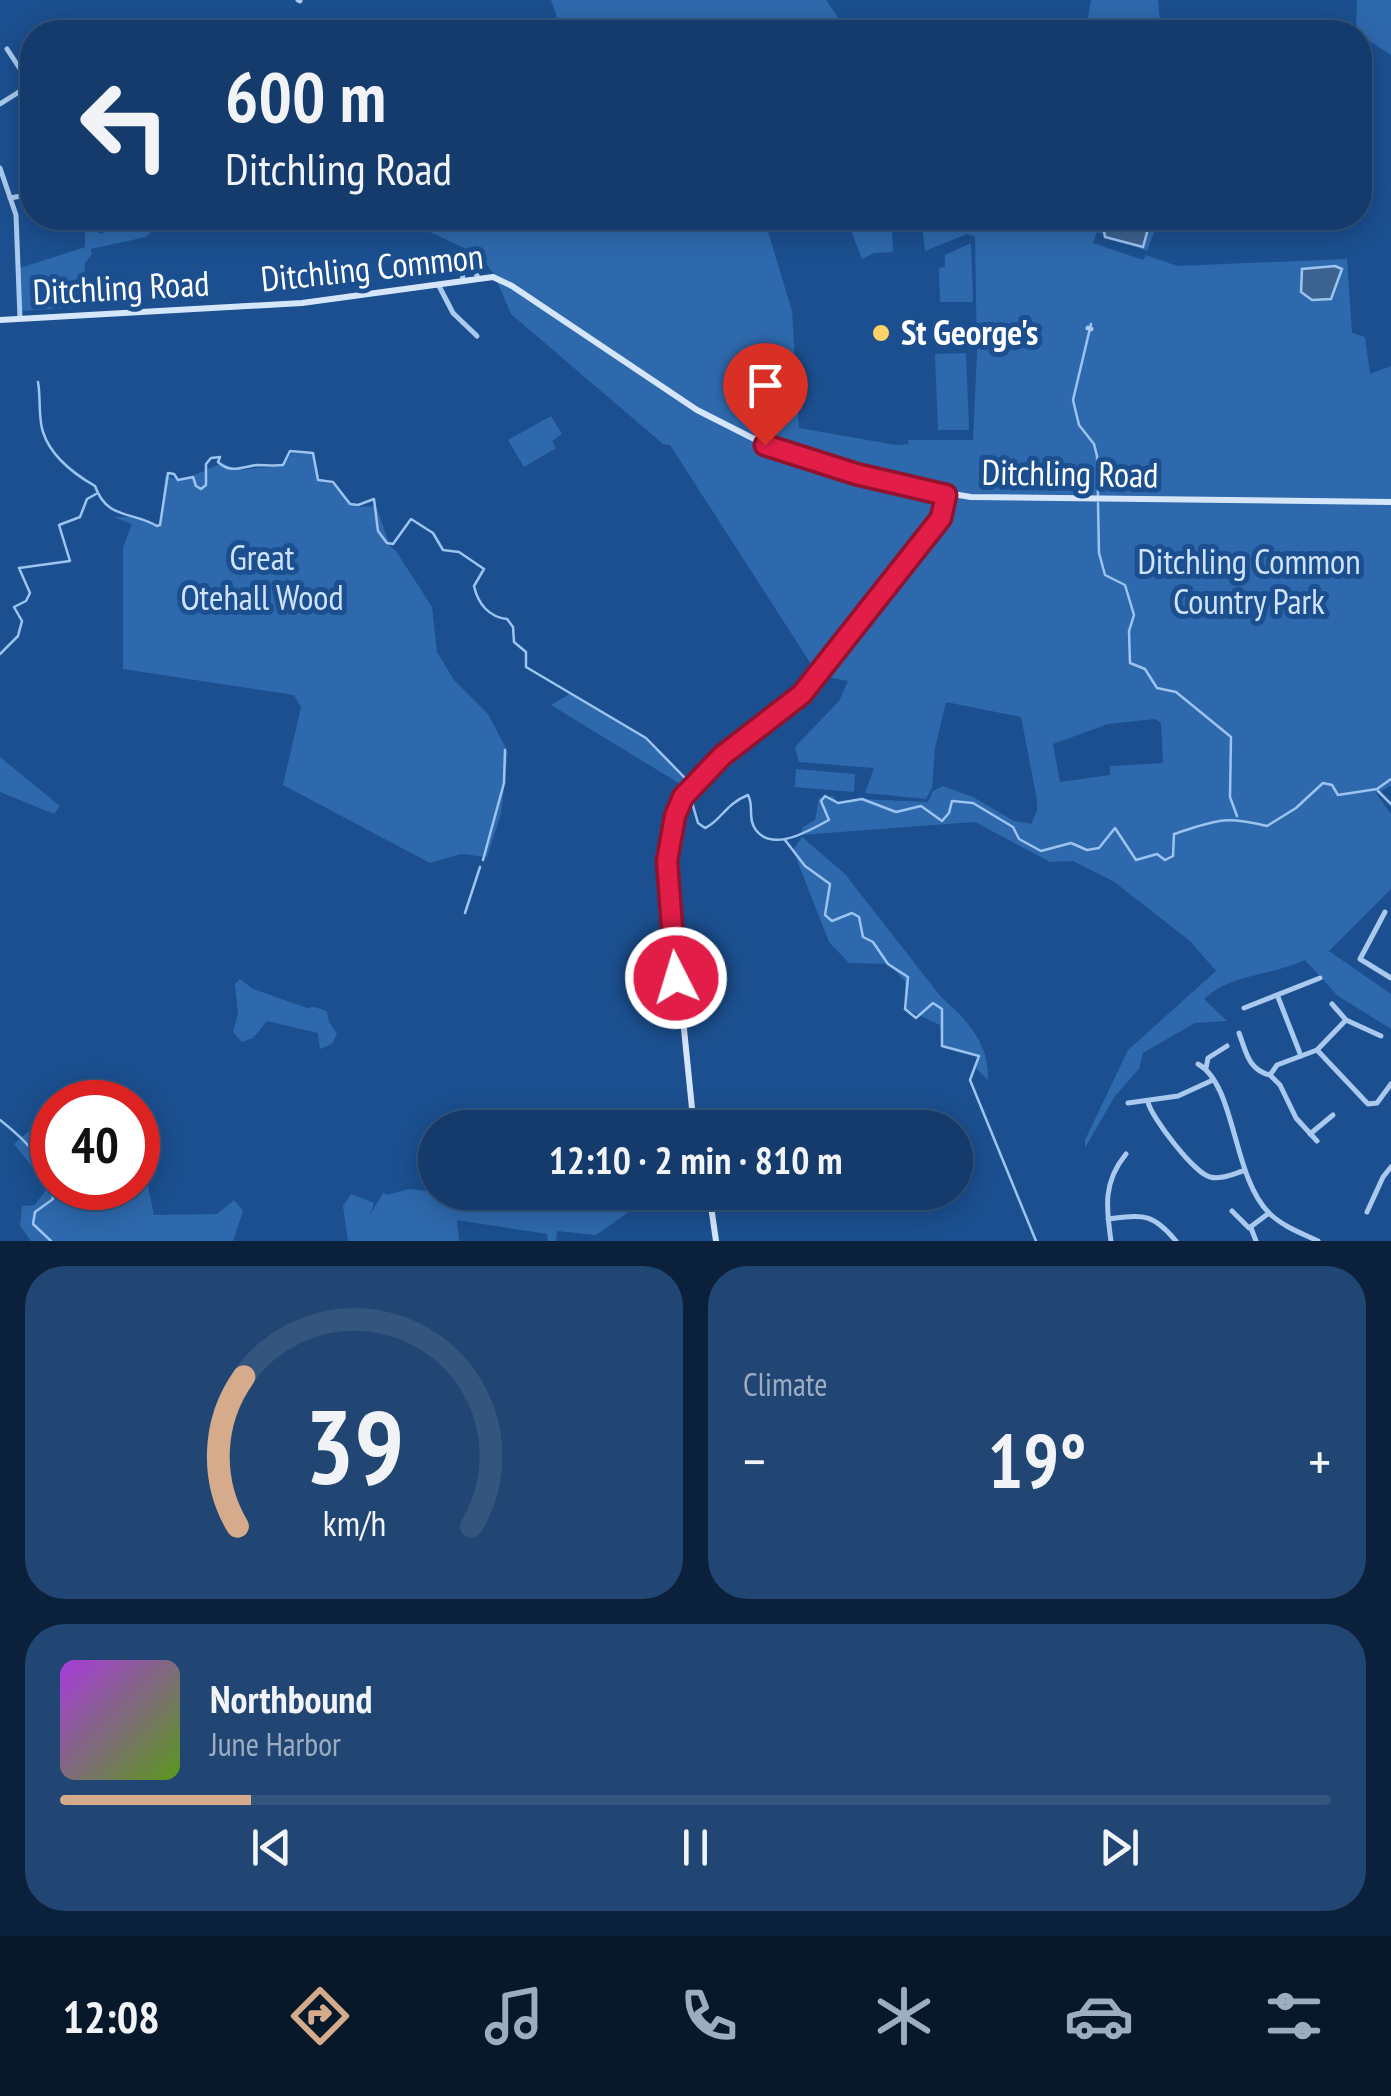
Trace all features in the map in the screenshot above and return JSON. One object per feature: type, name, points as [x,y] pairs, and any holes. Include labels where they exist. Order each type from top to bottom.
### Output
[{"type":"main road","name":"Ditchling Common","points":[[246,306],[302,303],[496,278],[697,410],[757,440]]},
{"type":"main road","name":"Ditchling Road","points":[[0,320],[246,306]]},
{"type":"main road","name":"Ditchling Road","points":[[757,440],[778,452],[946,495],[1391,502]]},
{"type":"main road","points":[[692,1110],[667,861],[675,816],[683,797],[722,756],[802,694],[941,518],[946,495]]},
{"type":"main road","points":[[712,1210],[716,1241]]},
{"type":"street","points":[[7,49],[20,68]]},
{"type":"street","points":[[0,168],[16,215],[20,318]]},
{"type":"street","points":[[10,198],[20,196]]},
{"type":"street","points":[[463,280],[462,269],[466,264],[473,265],[478,278]]},
{"type":"street","points":[[439,286],[466,333],[477,336]]},
{"type":"street","points":[[1385,912],[1360,960],[1391,978]]},
{"type":"street","points":[[1244,1008],[1320,978]]},
{"type":"street","points":[[1278,997],[1301,1056]]},
{"type":"street","points":[[1332,1004],[1346,1020],[1380,1036]]},
{"type":"street","points":[[1270,1075],[1277,1065],[1317,1050],[1346,1020]]},
{"type":"street","points":[[1239,1033],[1251,1066],[1280,1085],[1296,1118],[1317,1140]]},
{"type":"street","points":[[1206,1068],[1208,1058],[1227,1046]]},
{"type":"street","points":[[1317,1050],[1368,1104],[1377,1103],[1391,1084]]},
{"type":"street","points":[[1198,1064],[1206,1068],[1221,1093],[1243,1171],[1269,1213],[1318,1241]]},
{"type":"street","points":[[1128,1103],[1178,1096],[1213,1080]]},
{"type":"street","points":[[1148,1102],[1151,1116],[1198,1172],[1214,1178],[1243,1171]]},
{"type":"street","points":[[1310,1134],[1333,1115]]},
{"type":"street","points":[[1112,1241],[1108,1186],[1126,1154]]},
{"type":"street","points":[[1367,1212],[1383,1176],[1391,1168]]},
{"type":"street","points":[[1232,1211],[1251,1228],[1256,1241]]},
{"type":"street","points":[[1251,1228],[1269,1213]]},
{"type":"street","points":[[1108,1219],[1147,1216],[1176,1241]]},
{"type":"green space","points":[[551,0],[826,0],[840,20],[547,20],[557,17]]},
{"type":"green space","points":[[1091,0],[1158,0],[1160,20],[1088,20]]},
{"type":"green space","points":[[1357,0],[1391,0],[1391,55],[1372,43],[1372,20],[1356,20]]},
{"type":"green space","points":[[85,230],[101,234],[108,230],[151,232],[146,237],[91,249],[85,263],[82,307],[20,311],[20,268],[85,247]]},
{"type":"green space","name":"Ditchling Common Country Park","points":[[426,230],[768,230],[792,311],[799,428],[896,445],[909,444],[908,440],[973,440],[977,352],[975,237],[967,234],[925,251],[923,230],[1155,230],[1147,251],[1097,232],[1093,243],[1143,260],[1146,255],[1177,266],[1347,259],[1352,333],[1365,337],[1370,374],[1391,366],[1391,786],[1376,793],[1391,814],[1391,889],[1329,951],[1391,994],[1391,1029],[1338,996],[1305,960],[1238,980],[1204,999],[1227,1021],[1195,1023],[1143,1053],[1139,1069],[1115,1096],[1085,1148],[1085,1140],[1128,1050],[1216,971],[1190,941],[1113,881],[1073,861],[1050,862],[975,822],[800,835],[803,827],[815,820],[819,798],[833,796],[838,803],[862,799],[928,802],[933,791],[943,786],[973,797],[1014,821],[1031,824],[1037,800],[1021,717],[946,702],[935,748],[932,788],[926,799],[865,793],[874,768],[799,762],[795,747],[839,701],[848,681],[818,675],[670,445],[663,444],[511,314],[494,274],[479,255]],"holes":[[[1155,719],[1161,723],[1163,763],[1110,766],[1110,775],[1060,782],[1053,744],[1108,724]]]},
{"type":"green space","points":[[851,230],[892,230],[893,252],[874,253],[862,259]]},
{"type":"green space","points":[[971,243],[973,302],[940,302],[939,268],[945,267],[945,255]]},
{"type":"green space","points":[[966,353],[969,430],[938,430],[935,354]]},
{"type":"green space","points":[[551,416],[562,434],[552,441],[556,448],[524,467],[508,440]]},
{"type":"green space","name":"Great Otehall Wood","points":[[292,453],[314,454],[320,482],[333,484],[356,507],[376,506],[390,546],[432,607],[437,652],[454,680],[488,714],[508,752],[501,814],[487,857],[461,854],[430,863],[283,785],[301,707],[294,695],[123,669],[123,548],[132,524],[113,517],[140,517],[160,528],[165,476],[181,481],[222,463],[238,470],[283,466]]},
{"type":"green space","points":[[571,693],[655,746],[690,790],[551,705]]},
{"type":"green space","points":[[0,757],[60,806],[54,814],[0,792]]},
{"type":"green space","points":[[796,769],[855,774],[854,792],[795,787]]},
{"type":"green space","points":[[802,837],[845,874],[941,997],[968,1024],[985,1055],[988,1080],[976,1068],[979,1056],[942,1046],[940,1025],[905,1009],[905,981],[888,964],[849,963],[829,942],[793,850]]},
{"type":"green space","points":[[240,979],[253,989],[327,1011],[337,1034],[332,1044],[320,1049],[318,1033],[267,1021],[253,1038],[242,1042],[233,1032],[238,1014],[235,984]]},
{"type":"green space","points":[[30,1131],[30,1164],[14,1144]]},
{"type":"green space","points":[[418,1190],[418,1210],[632,1210],[596,1235],[557,1231],[556,1241],[548,1241],[547,1234],[457,1220],[459,1241],[348,1241],[343,1206],[351,1194],[374,1203],[370,1215],[383,1193]]},
{"type":"green space","points":[[234,1200],[243,1211],[233,1241],[31,1241],[20,1226],[22,1206],[30,1205],[30,1210],[217,1214]]},
{"type":"shaded area","points":[[1104,230],[1148,230],[1143,247],[1105,237]]},
{"type":"shaded area","points":[[1302,269],[1342,269],[1331,299],[1312,300],[1301,292]]},
{"type":"waterway","points":[[1091,324],[1073,400],[1079,425],[1094,444],[1098,496]]},
{"type":"waterway","points":[[38,382],[41,426],[47,441],[57,457],[95,486],[113,510],[157,526],[168,473],[178,480],[193,477],[201,489],[206,485],[206,464],[211,458],[220,457],[218,462],[232,469],[283,465],[290,451],[313,453],[318,480],[333,482],[350,504],[374,499],[378,531],[387,543],[393,544],[411,519],[433,533],[443,550],[459,552],[484,569],[474,586],[478,598],[485,608],[507,619],[513,627],[514,642],[526,652],[526,667],[646,738],[685,778],[698,823],[705,828],[748,795],[754,827],[761,835],[780,840],[829,820],[821,801],[825,796],[838,803],[862,799],[896,812],[921,806],[942,821],[952,801],[973,803],[1013,827],[1019,839],[1041,851],[1071,843],[1087,850],[1099,848],[1115,828],[1136,860],[1157,854],[1165,860],[1173,856],[1174,834],[1219,821],[1267,826],[1296,808],[1323,783],[1332,785],[1338,795],[1377,789],[1391,779]]},
{"type":"waterway","points":[[0,654],[18,636],[22,621],[14,607],[26,601],[30,593],[19,568],[70,561],[59,525],[80,517],[87,499],[96,494]]},
{"type":"waterway","points":[[1098,503],[1099,553],[1105,575],[1125,585],[1134,615],[1129,631],[1130,663],[1145,669],[1157,688],[1176,692],[1231,737],[1230,797],[1237,816]]},
{"type":"waterway","points":[[483,860],[504,783],[505,750]]},
{"type":"waterway","points":[[1378,791],[1391,804]]},
{"type":"waterway","points":[[785,840],[805,866],[830,884],[825,915],[832,921],[852,913],[859,917],[863,937],[873,942],[888,964],[908,977],[905,1009],[916,1018],[933,1003],[942,1009],[942,1046],[979,1056],[970,1080],[1036,1241]]},
{"type":"waterway","points":[[465,913],[480,867]]},
{"type":"waterway","points":[[0,1120],[28,1145],[47,1175],[53,1199],[35,1212],[33,1224],[51,1241]]},
{"type":"place","name":"St George's","points":[[881,333]]},
{"type":"route","points":[[676,978],[667,861],[675,816],[683,797],[722,756],[802,694],[941,518],[946,495],[856,474],[765,445]]}]
